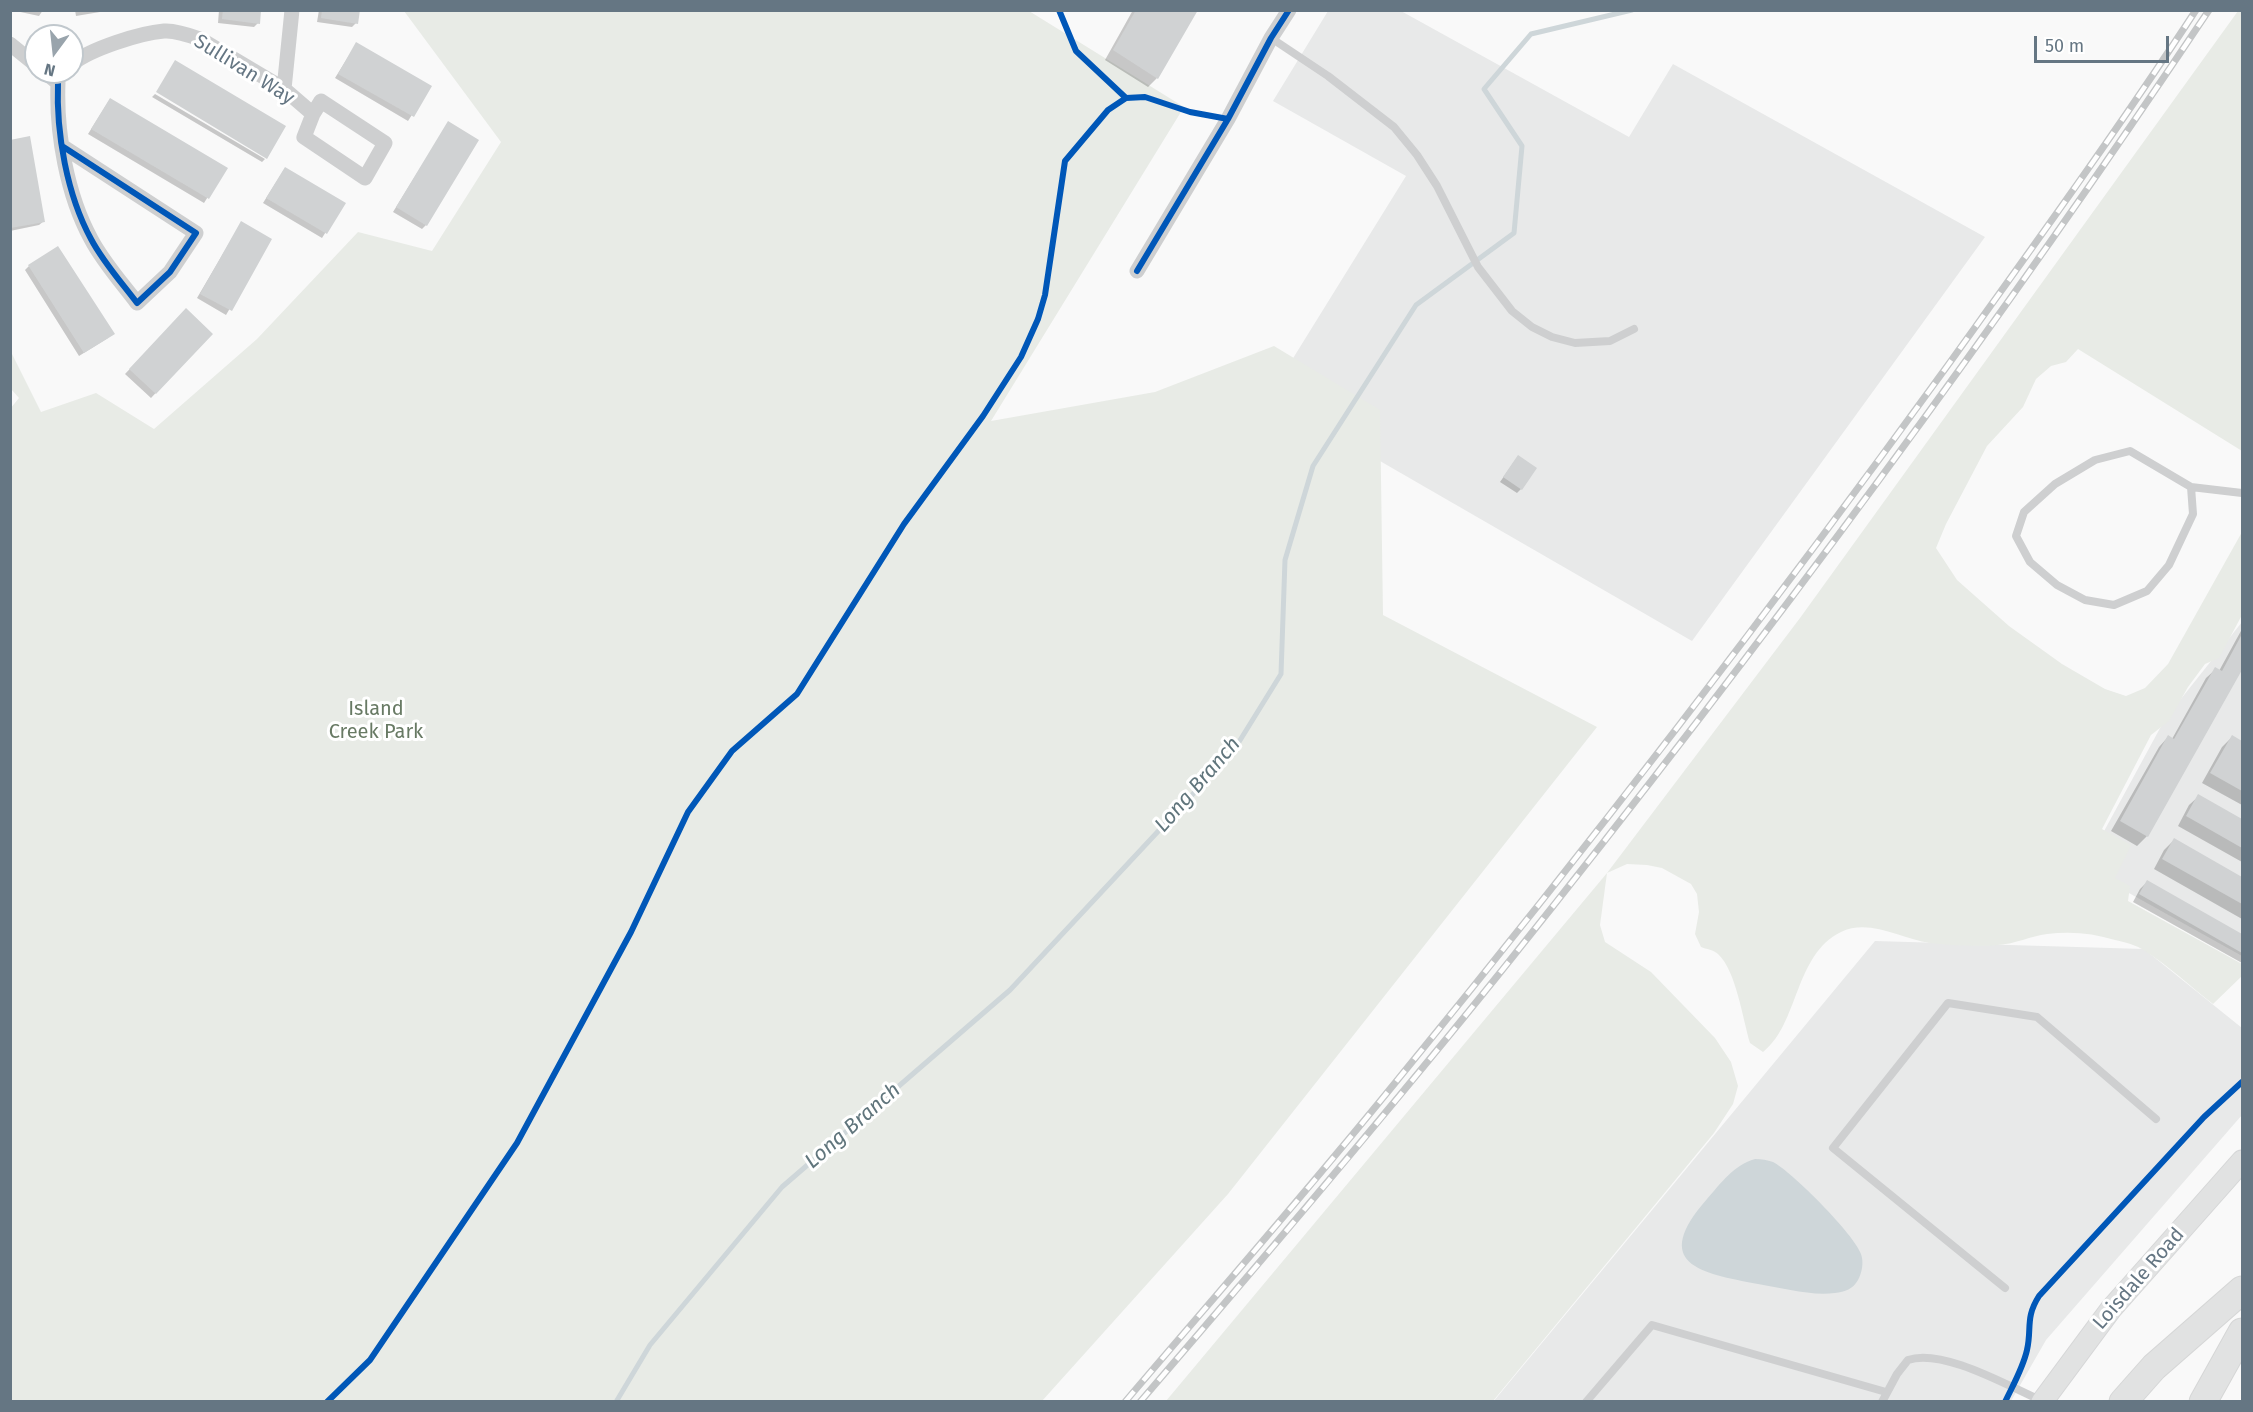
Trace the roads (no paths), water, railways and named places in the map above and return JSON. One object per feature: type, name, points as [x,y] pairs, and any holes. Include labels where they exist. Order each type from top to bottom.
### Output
[{"type":"highway","points":[[2123,1401],[2154,1367],[2242,1290]]},
{"type":"highway","points":[[2203,1401],[2242,1332]]},
{"type":"main road","name":"Loisdale Road","points":[[2042,1401],[2111,1309],[2242,1161]]},
{"type":"street","points":[[284,89],[292,10]]},
{"type":"street","points":[[1137,271],[1228,119],[1271,38],[1289,10]]},
{"type":"street","name":"Sullivan Way","points":[[84,56],[110,44],[165,31],[186,34],[200,39],[284,89],[312,114]]},
{"type":"street","points":[[10,45],[24,56]]},
{"type":"street","points":[[61,84],[57,113],[62,146],[77,208],[92,240],[136,303],[170,272],[196,233],[62,146]]},
{"type":"street","name":"Sullivan Way","points":[[321,102],[385,143],[365,178],[304,136],[312,114],[321,102]]},
{"type":"lane","points":[[1271,38],[1328,76],[1395,127],[1437,186],[1478,267],[1512,311],[1532,327],[1552,338],[1575,343],[1610,341],[1634,329]]},
{"type":"lane","points":[[2191,487],[2193,514],[2169,565],[2147,591],[2114,606],[2085,600],[2056,585],[2030,562],[2016,536],[2024,512],[2055,484],[2095,460],[2130,451],[2191,487],[2242,493]]},
{"type":"lane","points":[[2005,1288],[1833,1148],[1948,1003],[2037,1017],[2156,1119]]},
{"type":"lane","points":[[1586,1401],[1652,1325],[1886,1392]]},
{"type":"lane","points":[[1882,1401],[1908,1360],[1926,1357],[1956,1364],[2042,1401]]},
{"type":"waterway","name":"Long Branch","points":[[616,1402],[650,1345],[782,1187],[1010,990],[1234,750],[1281,674],[1285,560],[1313,466],[1416,305],[1514,233],[1522,146],[1484,89],[1531,34],[1632,10]]},
{"type":"railway","points":[[1125,1402],[1365,1119],[1470,991],[1679,726],[1948,365],[2105,145],[2196,10]]},
{"type":"railway","points":[[1140,1402],[1414,1079],[1687,735],[1954,377],[2126,133],[2209,10]]},
{"type":"park label","name":"Island Creek Park","points":[[376,720]]}]
